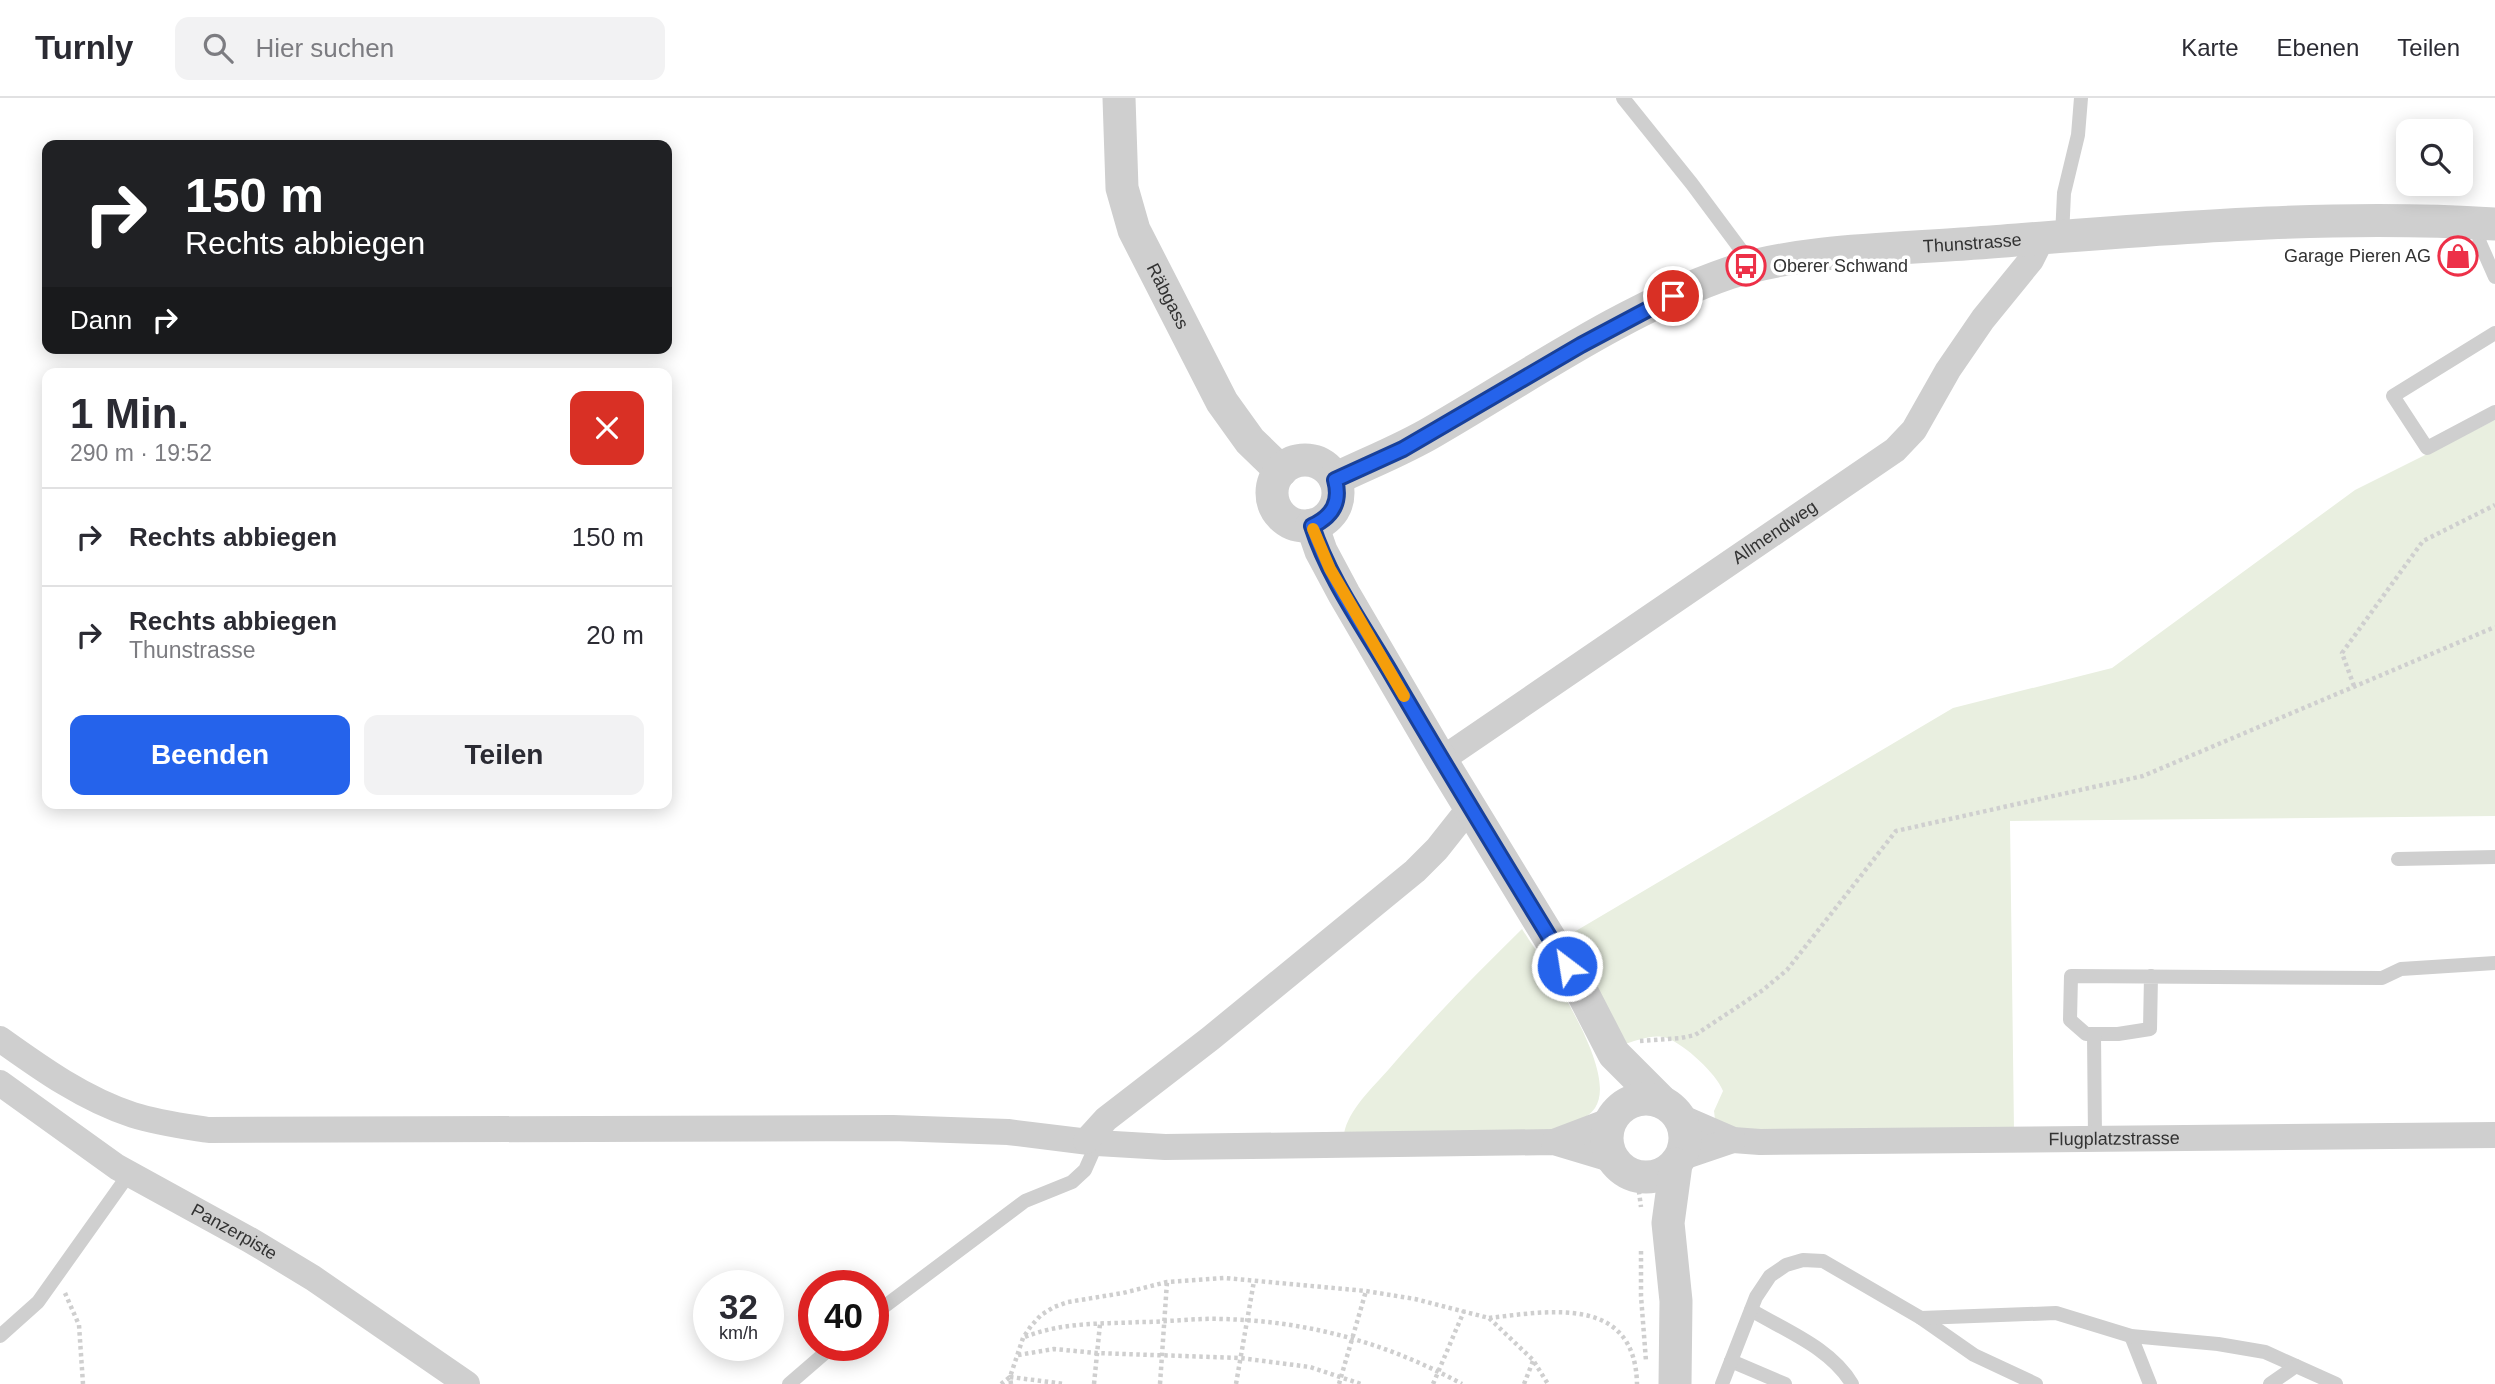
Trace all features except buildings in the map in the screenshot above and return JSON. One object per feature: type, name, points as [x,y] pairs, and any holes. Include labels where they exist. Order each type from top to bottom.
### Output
[{"type":"street","name":"Räbgass","points":[[1119,98],[1122,188],[1134,230],[1229,412],[1250,441],[1281,471]]},
{"type":"street","name":"Thunstrasse","points":[[1335,480],[1403,449],[1636,314],[1706,281],[1753,266],[1816,256],[2052,237],[2342,220],[2486,223]]},
{"type":"street","name":"Allmendweg","points":[[1441,760],[1905,442],[1948,370],[1983,319],[2052,237]]},
{"type":"street","points":[[1311,461],[1329,471],[1335,480],[1337,502],[1325,520],[1312,526],[1293,524],[1277,510],[1272,490],[1275,479],[1290,464],[1311,461]]},
{"type":"street","points":[[1312,526],[1330,569],[1441,760],[1580,988],[1614,1054],[1670,1110],[1685,1137],[1655,1220]]},
{"type":"street","points":[[1092,1142],[1106,1119],[1211,1038],[1415,871],[1437,849],[1471,806]]},
{"type":"street","points":[[0,1039],[42,1070],[108,1106],[164,1123],[209,1130],[940,1128],[1165,1147],[1554,1142],[1625,1169],[1660,1175],[1678,1161]]},
{"type":"street","points":[[1614,1054],[1615,1115],[1607,1141],[1625,1169],[1654,1197],[1655,1220],[1676,1301],[1675,1384]]},
{"type":"street","name":"Panzerpiste","points":[[0,1083],[129,1174],[313,1278],[467,1384]]},
{"type":"street","points":[[1554,1142],[1615,1115],[1635,1100],[1647,1099],[1670,1110]]},
{"type":"street","name":"Flugplatzstrasse","points":[[1670,1110],[1733,1140]]},
{"type":"street","name":"Flugplatzstrasse","points":[[1678,1161],[1733,1140],[2495,1135]]},
{"type":"lane","points":[[1623,98],[1753,266]]},
{"type":"lane","points":[[2052,237],[2078,135],[2081,98]]},
{"type":"lane","points":[[2486,223],[2480,243],[2495,277]]},
{"type":"lane","points":[[2495,333],[2393,396],[2427,448],[2495,412]]},
{"type":"lane","points":[[2398,859],[2495,856]]},
{"type":"lane","points":[[2151,976],[2150,1029],[2118,1034],[2086,1034],[2070,1020],[2071,976],[2151,976],[2382,978],[2401,969],[2495,963]]},
{"type":"lane","points":[[2094,1034],[2095,1138]]},
{"type":"lane","points":[[889,1303],[1025,1201],[1072,1182],[1085,1170],[1092,1142]]},
{"type":"lane","points":[[0,1336],[38,1302],[129,1174]]},
{"type":"lane","points":[[1722,1384],[1756,1297],[1770,1276],[1786,1265],[1803,1259],[1823,1262],[1920,1318],[1974,1355],[2036,1384]]},
{"type":"lane","points":[[1751,1310],[1822,1351],[1836,1363],[1852,1384]]},
{"type":"lane","points":[[1920,1318],[2056,1313],[2131,1336],[2218,1344],[2265,1352],[2336,1384]]},
{"type":"lane","points":[[2131,1336],[2150,1384]]},
{"type":"lane","points":[[789,1384],[816,1361]]},
{"type":"lane","points":[[1731,1362],[1785,1384]]},
{"type":"lane","points":[[2270,1384],[2296,1366]]},
{"type":"path","points":[[2354,687],[2342,653],[2423,541],[2495,506]]},
{"type":"path","points":[[1614,1054],[1636,1042],[1695,1035],[1763,990],[1787,970],[1896,831],[2143,776],[2495,627]]},
{"type":"path","points":[[1625,1169],[1655,1220]]},
{"type":"path","points":[[1642,1242],[1641,1296],[1646,1363]]},
{"type":"path","points":[[57,1274],[79,1325],[83,1384]]},
{"type":"path","points":[[1011,1384],[1010,1377],[1023,1338],[1041,1315],[1054,1307],[1167,1282],[1225,1278],[1366,1291],[1415,1299],[1489,1318],[1543,1312],[1587,1314],[1604,1320],[1619,1333],[1630,1348],[1637,1384]]},
{"type":"path","points":[[1236,1384],[1254,1281]]},
{"type":"path","points":[[1160,1384],[1167,1282]]},
{"type":"path","points":[[1339,1384],[1366,1291]]},
{"type":"path","points":[[1433,1384],[1464,1310]]},
{"type":"path","points":[[1489,1318],[1533,1360],[1548,1384]]},
{"type":"path","points":[[1023,1338],[1046,1329],[1100,1324],[1198,1319],[1281,1323],[1352,1338],[1411,1357],[1462,1384]]},
{"type":"path","points":[[1094,1384],[1100,1324]]},
{"type":"path","points":[[1018,1355],[1054,1349],[1240,1358],[1310,1367],[1361,1384]]},
{"type":"path","points":[[1524,1384],[1533,1360]]},
{"type":"path","points":[[1001,1384],[1010,1377],[1065,1384]]},
{"type":"green space","points":[[2495,420],[2495,816],[2010,821],[2014,1131],[1728,1129],[1715,1119],[1714,1111],[1723,1091],[1714,1076],[1691,1053],[1667,1038],[1656,1036],[1622,1045],[1564,938],[1953,708],[2112,668],[2355,490]]},
{"type":"green space","points":[[1522,929],[1561,990],[1588,1044],[1597,1069],[1600,1091],[1595,1108],[1587,1116],[1553,1131],[1344,1134],[1350,1116],[1369,1091],[1437,1015]]},
{"type":"slow traffic","points":[[1313,529],[1330,569],[1404,696]]},
{"type":"place","name":"Garage Pieren AG","points":[[2458,256]]},
{"type":"place","name":"Oberer Schwand","points":[[1746,266]]},
{"type":"route","points":[[1567,966],[1441,760],[1344,594],[1321,551],[1312,526],[1325,520],[1332,512],[1337,502],[1335,480],[1403,449],[1526,376],[1673,296]]}]
